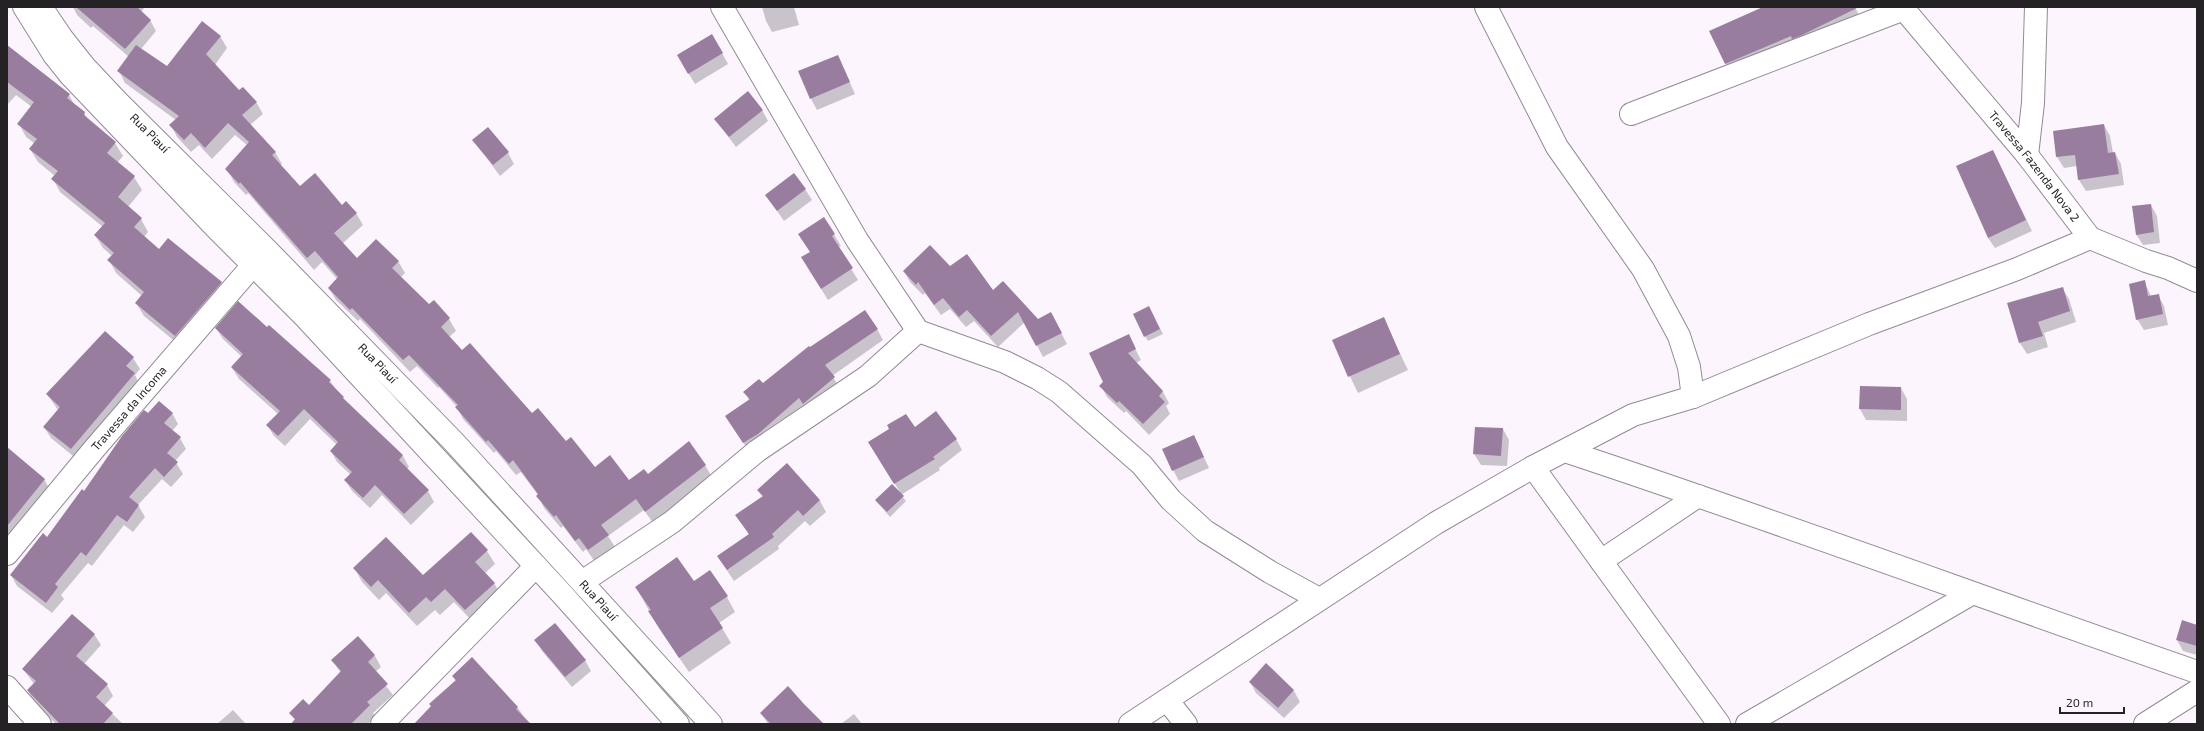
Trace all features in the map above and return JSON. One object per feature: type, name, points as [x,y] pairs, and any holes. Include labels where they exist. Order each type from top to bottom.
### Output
[{"type":"street","name":"Rua Piauí","points":[[24,7],[54,55],[70,76],[210,222],[254,264],[305,317],[536,566],[678,724]]},
{"type":"street","name":"Rua Piauí","points":[[41,7],[76,55],[117,101],[268,251],[448,436],[711,724]]},
{"type":"street","points":[[722,7],[857,240],[918,331],[1004,362],[1037,378],[1059,392],[1142,465],[1171,500],[1205,531],[1270,572],[1319,599]]},
{"type":"street","points":[[1486,7],[1558,147],[1643,270],[1668,316],[1685,354],[1693,397]]},
{"type":"street","points":[[2027,155],[2034,103],[2036,7]]},
{"type":"street","points":[[1631,114],[1903,8]]},
{"type":"street","name":"Travessa Fazenda Nova 2","points":[[1903,8],[2027,155],[2090,238]]},
{"type":"street","points":[[1130,724],[1436,523],[1533,467],[1633,415],[1693,397],[1869,324],[2017,269],[2090,238],[2146,261],[2168,268],[2197,281]]},
{"type":"street","name":"Travessa da Incoma","points":[[7,554],[95,448],[254,264]]},
{"type":"street","points":[[582,582],[672,522],[757,451],[868,376],[918,331]]},
{"type":"street","points":[[1565,450],[1698,496],[1970,594],[2197,672]]},
{"type":"street","points":[[1533,467],[1719,724]]},
{"type":"street","points":[[1601,560],[1698,496]]},
{"type":"street","points":[[382,724],[536,566]]},
{"type":"street","points":[[1747,724],[1970,594]]},
{"type":"street","points":[[7,687],[40,724]]},
{"type":"street","points":[[2145,724],[2197,691]]},
{"type":"street","points":[[1167,700],[1186,724]]},
{"type":"building","points":[[76,7],[137,7],[151,20],[125,49]]},
{"type":"building","points":[[1763,7],[1859,7],[1802,35],[1792,39],[1791,36],[1725,64],[1709,31]]},
{"type":"building","points":[[202,21],[221,36],[206,54],[239,90],[243,87],[257,102],[242,115],[276,152],[272,155],[300,186],[315,173],[342,205],[346,201],[357,213],[334,233],[357,258],[376,239],[399,261],[392,268],[429,304],[434,300],[450,318],[441,327],[462,350],[470,343],[532,413],[538,408],[566,441],[571,437],[595,467],[610,455],[629,480],[644,469],[648,474],[689,441],[706,465],[645,512],[636,499],[601,525],[609,535],[588,550],[579,538],[575,541],[556,515],[554,517],[536,496],[538,494],[513,460],[509,464],[488,440],[486,442],[455,407],[458,405],[409,355],[403,360],[352,308],[350,310],[328,288],[338,277],[315,251],[307,258],[240,182],[239,184],[225,169],[249,142],[228,123],[205,148],[191,133],[184,140],[169,125],[179,116],[117,71],[136,45],[167,66]]},
{"type":"building","points":[[712,34],[723,53],[688,74],[677,55]]},
{"type":"building","points":[[7,45],[70,94],[67,98],[85,112],[84,115],[116,142],[107,153],[135,176],[118,197],[142,218],[134,227],[159,249],[168,238],[222,282],[175,336],[135,303],[144,292],[107,260],[114,253],[94,235],[105,223],[51,179],[58,171],[29,149],[37,139],[17,124],[34,102],[7,82]]},
{"type":"building","points":[[838,55],[850,82],[810,99],[798,71]]},
{"type":"building","points":[[748,91],[763,110],[729,137],[714,119]]},
{"type":"building","points":[[2104,124],[2108,153],[2115,152],[2119,174],[2078,180],[2075,155],[2056,157],[2053,131]]},
{"type":"building","points":[[488,127],[509,152],[493,165],[472,140]]},
{"type":"building","points":[[1993,150],[2026,220],[1988,238],[1956,166]]},
{"type":"building","points":[[794,173],[806,189],[777,211],[765,195]]},
{"type":"building","points":[[2151,204],[2154,232],[2136,235],[2132,206]]},
{"type":"building","points":[[824,217],[835,234],[832,236],[853,268],[821,289],[801,257],[810,252],[798,234]]},
{"type":"building","points":[[930,245],[950,266],[967,254],[993,290],[1003,281],[1038,319],[1051,312],[1062,333],[1036,346],[1018,312],[991,336],[967,310],[959,317],[943,298],[934,305],[918,282],[916,285],[903,271]]},
{"type":"building","points":[[2145,280],[2148,296],[2159,294],[2163,314],[2136,320],[2129,284]]},
{"type":"building","points":[[2063,287],[2070,311],[2038,322],[2043,336],[2019,343],[2007,303]]},
{"type":"building","points":[[238,301],[267,327],[269,325],[331,380],[329,382],[344,397],[343,398],[403,455],[399,460],[429,490],[404,514],[375,485],[363,498],[344,480],[352,472],[330,451],[338,442],[304,409],[278,436],[266,425],[280,411],[231,367],[243,354],[215,328]]},
{"type":"building","points":[[1149,306],[1160,329],[1144,337],[1133,314]]},
{"type":"building","points":[[865,310],[878,329],[825,365],[835,377],[803,404],[799,398],[758,434],[743,443],[725,416],[750,399],[743,392],[759,379],[763,383],[809,346],[810,347]]},
{"type":"building","points":[[1384,317],[1400,354],[1348,377],[1332,340]]},
{"type":"building","points":[[105,331],[134,357],[126,366],[135,373],[71,449],[43,427],[60,407],[46,394]]},
{"type":"building","points":[[1129,334],[1136,349],[1128,353],[1163,391],[1159,396],[1165,402],[1143,424],[1119,401],[1117,403],[1099,386],[1103,382],[1089,353]]},
{"type":"building","points":[[1860,386],[1901,387],[1901,410],[1859,409]]},
{"type":"building","points":[[159,401],[173,413],[164,423],[181,437],[167,453],[178,462],[164,477],[155,468],[129,497],[139,505],[127,522],[117,515],[86,556],[81,552],[55,584],[58,587],[46,603],[10,575],[43,533],[47,537],[82,489],[84,491],[122,436],[144,410],[148,413]]},
{"type":"building","points":[[936,411],[957,439],[933,457],[935,459],[894,484],[868,442],[889,429],[887,425],[906,414],[915,427]]},
{"type":"building","points":[[1475,427],[1503,428],[1501,456],[1473,454]]},
{"type":"building","points":[[1194,435],[1204,457],[1172,471],[1162,449]]},
{"type":"building","points":[[7,447],[45,479],[7,526]]},
{"type":"building","points":[[787,463],[820,500],[803,516],[798,510],[772,534],[774,537],[727,570],[717,556],[749,534],[735,515],[763,496],[757,490]]},
{"type":"building","points":[[892,484],[904,496],[887,512],[875,500]]},
{"type":"building","points":[[471,532],[488,550],[475,562],[495,583],[465,610],[445,589],[431,602],[426,597],[409,613],[378,580],[371,587],[353,568],[386,537],[423,575]]},
{"type":"building","points":[[677,557],[694,581],[710,570],[728,596],[710,608],[723,628],[679,658],[648,611],[651,610],[635,587]]},
{"type":"building","points":[[72,614],[95,634],[76,656],[108,684],[96,697],[113,713],[103,724],[60,724],[27,690],[36,681],[22,669]]},
{"type":"building","points":[[2182,620],[2197,625],[2197,646],[2176,640]]},
{"type":"building","points":[[555,623],[586,660],[565,677],[534,640]]},
{"type":"building","points":[[358,636],[375,655],[368,662],[388,684],[367,702],[370,705],[351,724],[291,724],[295,719],[289,713],[303,699],[309,705],[341,671],[331,660]]},
{"type":"building","points":[[472,657],[518,707],[516,709],[531,724],[414,724],[431,706],[429,704],[456,680],[452,676]]},
{"type":"building","points":[[1266,663],[1294,690],[1278,708],[1249,682]]},
{"type":"building","points":[[788,686],[824,724],[771,724],[760,713]]}]
